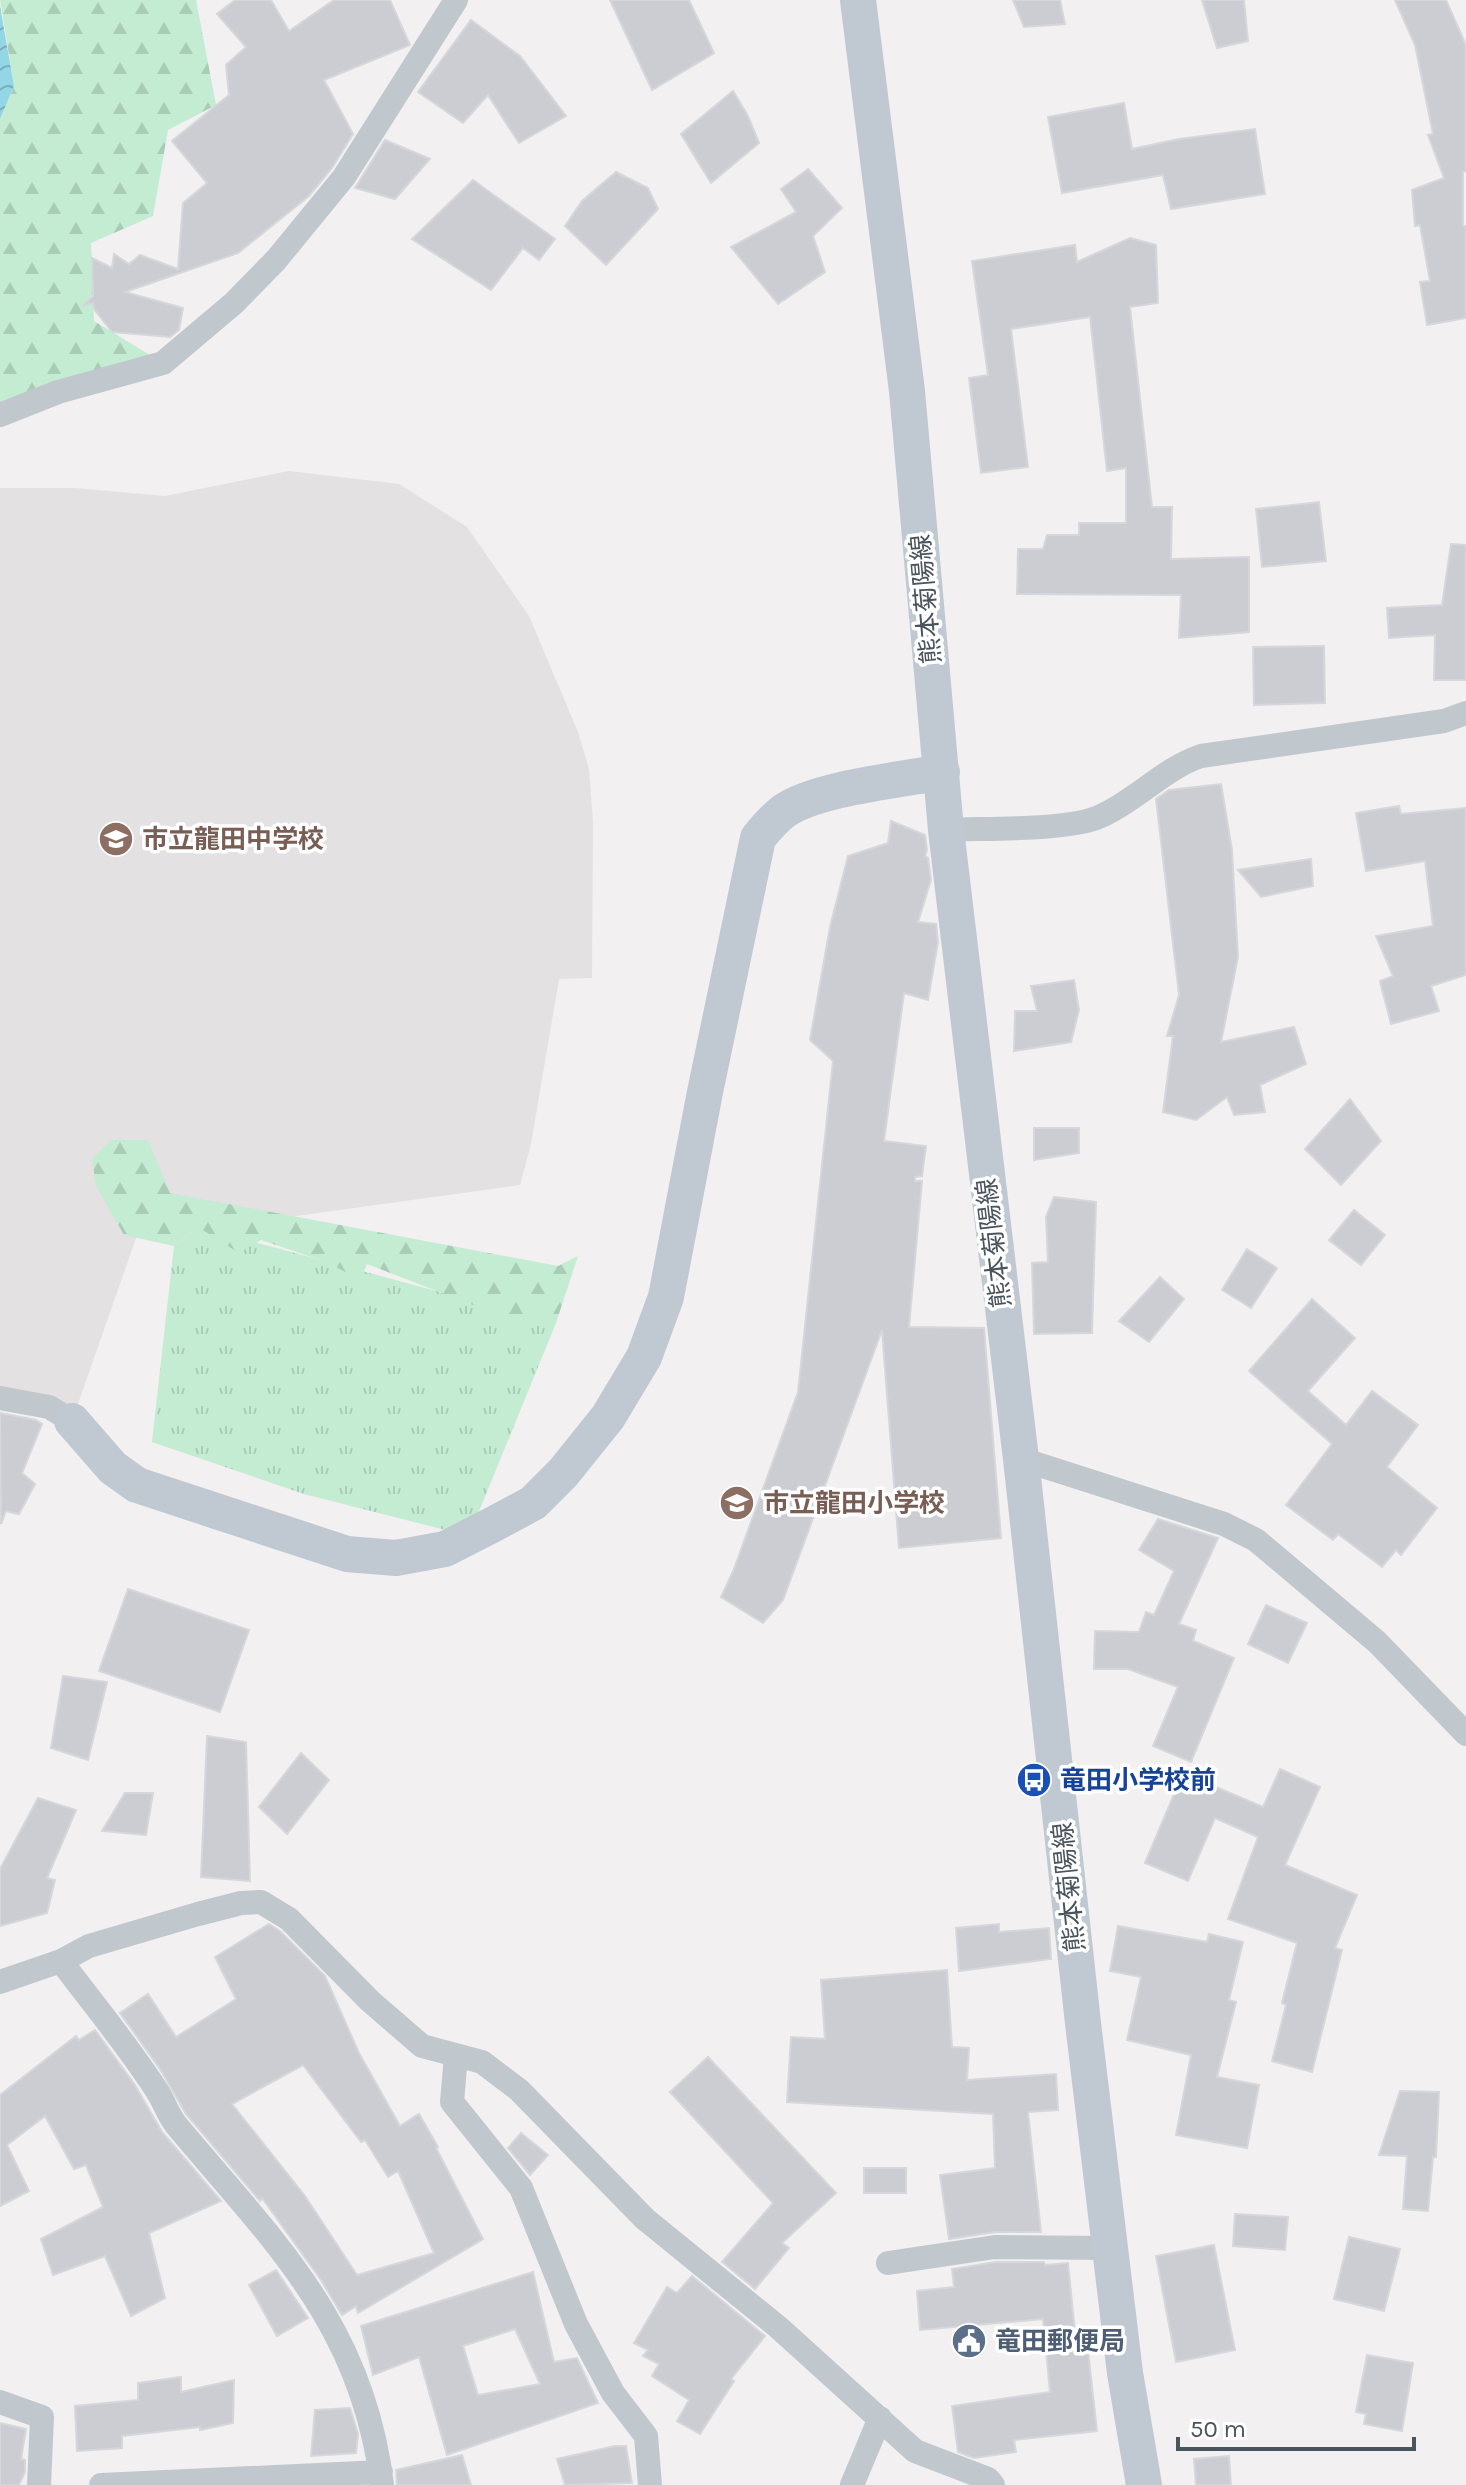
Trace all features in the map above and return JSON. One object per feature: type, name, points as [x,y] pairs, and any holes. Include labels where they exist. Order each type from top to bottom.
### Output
[{"type":"main road","name":"熊本菊陽線","points":[[858,0],[907,391],[946,830],[1110,2248],[1125,2373],[1144,2485]]},
{"type":"main road","points":[[72,1421],[113,1468],[137,1485],[347,1554],[396,1558],[445,1549],[533,1503],[563,1473],[608,1417],[644,1357],[666,1297],[758,838],[787,809],[815,796],[942,772]]},
{"type":"street","points":[[0,415],[58,392],[163,363],[234,303],[276,260],[344,177],[456,0]]},
{"type":"street","points":[[946,830],[1080,823],[1097,819],[1122,806],[1163,774],[1201,756],[1444,721],[1466,713]]},
{"type":"street","points":[[0,1398],[49,1407],[72,1421]]},
{"type":"street","points":[[1021,1459],[1224,1524],[1256,1540],[1377,1642],[1466,1734]]},
{"type":"street","points":[[0,1982],[61,1961],[89,1946],[241,1903],[261,1902],[289,1919],[370,2001],[422,2046],[482,2062],[519,2090],[645,2219],[778,2327],[915,2451],[988,2479],[993,2485]]},
{"type":"street","points":[[61,1961],[159,2094],[174,2124],[283,2251],[333,2325],[369,2410],[382,2478],[101,2485]]},
{"type":"street","points":[[456,2056],[452,2102],[521,2188],[576,2324],[613,2393],[646,2436],[650,2485]]},
{"type":"street","points":[[888,2263],[995,2247],[1110,2248]]},
{"type":"street","points":[[0,2402],[42,2417],[39,2485]]},
{"type":"street","points":[[852,2485],[880,2418]]},
{"type":"shaded area","points":[[289,471],[399,484],[467,527],[529,616],[578,732],[589,769],[593,822],[592,978],[559,979],[531,1144],[520,1185],[136,1238],[72,1421],[0,1398],[0,488],[75,488],[165,496]]},
{"type":"green space","points":[[0,0],[196,0],[216,105],[168,130],[153,216],[91,243],[94,321],[163,363],[0,416],[0,119],[14,86]]},
{"type":"green space","points":[[111,1140],[148,1140],[170,1193],[558,1266],[578,1256],[556,1323],[486,1310],[367,1264],[360,1280],[329,1263],[261,1240],[239,1253],[198,1227],[174,1246],[124,1235],[96,1186],[92,1159]]},
{"type":"green space","points":[[198,1227],[556,1323],[469,1536],[304,1494],[152,1442],[174,1246]]},
{"type":"water","points":[[0,6],[14,86],[0,119]]},
{"type":"building","points":[[235,0],[271,0],[289,31],[334,0],[390,0],[410,45],[324,80],[353,134],[332,168],[309,196],[238,253],[125,292],[183,308],[179,330],[170,337],[112,332],[94,309],[93,303],[82,306],[93,296],[92,258],[112,268],[114,254],[129,264],[140,255],[178,269],[183,203],[207,183],[172,141],[229,95],[226,65],[246,47],[217,14]]},
{"type":"building","points":[[610,0],[689,0],[714,53],[652,90]]},
{"type":"building","points":[[1013,0],[1060,0],[1065,24],[1024,27]]},
{"type":"building","points":[[1202,0],[1244,0],[1248,41],[1217,48]]},
{"type":"building","points":[[1395,0],[1446,0],[1466,45],[1463,226],[1466,226],[1466,318],[1427,325],[1420,282],[1430,281],[1420,225],[1415,226],[1412,190],[1444,178],[1428,135],[1433,134],[1415,45]]},
{"type":"building","points":[[471,20],[520,56],[566,116],[519,143],[488,95],[463,123],[418,92]]},
{"type":"building","points":[[733,91],[759,143],[711,183],[681,134]]},
{"type":"building","points":[[1124,103],[1132,149],[1255,129],[1265,194],[1171,209],[1163,175],[1062,193],[1048,117]]},
{"type":"building","points":[[385,140],[430,159],[395,199],[355,188]]},
{"type":"building","points":[[808,169],[842,208],[813,236],[825,272],[778,304],[731,247],[796,212],[781,189]]},
{"type":"building","points":[[616,172],[648,188],[658,209],[606,265],[565,226],[582,201]]},
{"type":"building","points":[[473,180],[555,239],[539,260],[523,248],[491,290],[412,239]]},
{"type":"building","points":[[1130,238],[1156,245],[1158,303],[1130,307],[1152,507],[1172,507],[1171,559],[1249,557],[1249,632],[1179,638],[1181,595],[1017,594],[1018,549],[1043,549],[1047,535],[1079,535],[1079,523],[1126,523],[1126,468],[1107,471],[1090,317],[1011,329],[1028,467],[981,473],[969,378],[988,375],[972,261],[1075,245],[1077,262]]},
{"type":"building","points":[[1319,502],[1326,561],[1262,567],[1256,509]]},
{"type":"building","points":[[1451,544],[1466,545],[1466,680],[1434,680],[1435,635],[1389,638],[1387,608],[1442,605]]},
{"type":"building","points":[[1324,646],[1325,703],[1254,705],[1253,647]]},
{"type":"building","points":[[1221,784],[1232,850],[1238,957],[1221,1042],[1294,1027],[1306,1064],[1260,1085],[1265,1112],[1234,1115],[1227,1097],[1196,1120],[1163,1112],[1173,1036],[1167,1036],[1179,995],[1156,799],[1169,790]]},
{"type":"building","points":[[1399,806],[1401,814],[1466,808],[1466,975],[1431,986],[1439,1011],[1391,1024],[1380,981],[1393,976],[1376,936],[1433,926],[1425,861],[1366,871],[1356,813]]},
{"type":"building","points":[[891,821],[925,835],[925,856],[928,858],[931,880],[918,922],[936,924],[938,942],[928,1000],[904,993],[884,1141],[926,1146],[922,1176],[915,1177],[915,1181],[922,1181],[909,1327],[984,1328],[1001,1538],[899,1548],[882,1330],[783,1600],[763,1623],[721,1597],[798,1392],[833,1061],[810,1040],[830,927],[848,856],[888,843]]},
{"type":"building","points":[[1311,859],[1313,886],[1261,897],[1238,870]]},
{"type":"building","points":[[1074,980],[1079,1010],[1071,1042],[1014,1051],[1015,1011],[1037,1011],[1031,986]]},
{"type":"building","points":[[1350,1099],[1381,1141],[1341,1185],[1305,1149]]},
{"type":"building","points":[[1034,1128],[1079,1128],[1079,1153],[1034,1160]]},
{"type":"building","points":[[1054,1197],[1096,1202],[1092,1333],[1034,1334],[1032,1263],[1048,1262],[1046,1217]]},
{"type":"building","points":[[1354,1210],[1385,1235],[1361,1265],[1329,1240]]},
{"type":"building","points":[[1247,1249],[1277,1268],[1251,1308],[1222,1290]]},
{"type":"building","points":[[1160,1277],[1184,1299],[1149,1342],[1119,1321]]},
{"type":"building","points":[[1312,1299],[1355,1338],[1308,1391],[1346,1425],[1372,1391],[1418,1425],[1387,1467],[1437,1508],[1401,1555],[1396,1550],[1382,1567],[1338,1534],[1333,1540],[1286,1505],[1332,1444],[1249,1371]]},
{"type":"building","points":[[0,1413],[42,1424],[22,1473],[35,1484],[19,1514],[6,1511],[1,1524]]},
{"type":"building","points":[[1158,1519],[1218,1538],[1179,1624],[1196,1630],[1193,1641],[1234,1658],[1191,1762],[1153,1746],[1178,1687],[1128,1669],[1094,1669],[1095,1631],[1139,1632],[1146,1612],[1154,1615],[1174,1571],[1139,1550]]},
{"type":"building","points":[[128,1589],[249,1630],[220,1712],[99,1671]]},
{"type":"building","points":[[1266,1605],[1307,1623],[1288,1663],[1248,1644]]},
{"type":"building","points":[[63,1676],[107,1682],[88,1760],[51,1748]]},
{"type":"building","points":[[207,1736],[246,1742],[250,1881],[201,1877]]},
{"type":"building","points":[[301,1753],[329,1780],[287,1834],[259,1807]]},
{"type":"building","points":[[1280,1769],[1320,1787],[1285,1865],[1357,1895],[1335,1948],[1342,1950],[1312,2072],[1272,2061],[1297,1943],[1228,1919],[1258,1837],[1215,1818],[1188,1881],[1145,1863],[1183,1773],[1263,1807]]},
{"type":"building","points":[[125,1793],[153,1793],[146,1835],[102,1831]]},
{"type":"building","points":[[38,1798],[76,1810],[47,1878],[55,1880],[47,1913],[0,1926],[0,1869]]},
{"type":"building","points":[[269,1924],[325,1976],[359,2053],[400,2126],[419,2114],[483,2239],[358,2313],[356,2306],[342,2315],[321,2280],[262,2198],[260,2201],[186,2114],[160,2069],[120,2013],[148,1994],[176,2037],[236,1999],[215,1957]],"holes":[[[303,2065],[361,2142],[365,2140],[388,2177],[398,2171],[434,2253],[357,2275],[305,2196],[232,2104]]]},
{"type":"building","points":[[999,1924],[999,1932],[1049,1928],[1051,1959],[959,1971],[956,1928]]},
{"type":"building","points":[[1118,1926],[1207,1942],[1209,1934],[1243,1942],[1229,2000],[1236,2002],[1217,2077],[1259,2085],[1247,2148],[1176,2135],[1191,2055],[1127,2040],[1141,1977],[1110,1971]]},
{"type":"building","points":[[947,1970],[952,2047],[969,2048],[967,2080],[1056,2074],[1058,2110],[1028,2112],[1041,2232],[995,2232],[949,2239],[940,2175],[995,2168],[993,2114],[787,2102],[791,2037],[825,2039],[821,1980]]},
{"type":"building","points":[[95,2030],[135,2085],[162,2132],[221,2201],[149,2233],[165,2298],[131,2316],[105,2256],[53,2275],[41,2239],[103,2207],[86,2165],[74,2169],[45,2116],[7,2145],[29,2191],[0,2206],[0,2095],[76,2036],[79,2040]]},
{"type":"building","points":[[708,2057],[836,2193],[782,2243],[789,2248],[755,2289],[722,2262],[773,2203],[670,2092]]},
{"type":"building","points":[[1400,2091],[1439,2092],[1436,2157],[1433,2157],[1428,2211],[1403,2209],[1407,2156],[1379,2155]]},
{"type":"building","points":[[521,2133],[548,2155],[530,2175],[508,2148]]},
{"type":"building","points":[[864,2168],[906,2168],[906,2193],[864,2193]]},
{"type":"building","points":[[1235,2214],[1288,2217],[1285,2250],[1233,2246]]},
{"type":"building","points":[[1349,2237],[1400,2249],[1384,2311],[1334,2299]]},
{"type":"building","points":[[1214,2245],[1235,2350],[1176,2362],[1156,2256]]},
{"type":"building","points":[[996,2262],[1068,2263],[1077,2352],[1088,2351],[1097,2431],[1014,2440],[1016,2452],[974,2458],[958,2452],[952,2406],[1050,2392],[1043,2319],[920,2330],[917,2291],[954,2287],[952,2269]]},
{"type":"building","points":[[276,2270],[308,2318],[277,2336],[249,2285]]},
{"type":"building","points":[[533,2272],[554,2362],[577,2358],[598,2403],[447,2455],[419,2357],[373,2375],[361,2326]],"holes":[[[515,2329],[540,2384],[478,2395],[463,2346]]]},
{"type":"building","points":[[692,2276],[765,2336],[731,2379],[734,2381],[700,2434],[677,2421],[689,2400],[652,2376],[659,2364],[643,2356],[648,2350],[634,2343],[667,2287],[677,2293]]},
{"type":"building","points":[[1367,2355],[1413,2363],[1402,2431],[1364,2424],[1366,2414],[1356,2412]]},
{"type":"building","points":[[181,2377],[181,2392],[234,2380],[233,2423],[200,2430],[200,2427],[122,2436],[122,2448],[77,2451],[75,2406],[138,2400],[138,2383]]},
{"type":"building","points":[[350,2408],[358,2434],[356,2453],[311,2456],[315,2410]]},
{"type":"building","points":[[0,2423],[26,2429],[21,2459],[25,2460],[25,2472],[19,2485],[0,2485]]},
{"type":"building","points":[[626,2446],[632,2483],[565,2485],[557,2459]]},
{"type":"building","points":[[462,2455],[471,2485],[397,2485],[396,2470]]},
{"type":"building","points":[[1229,2456],[1231,2485],[1196,2485],[1194,2459]]},
{"type":"place","name":"市立龍田中学校","points":[[116,839]]},
{"type":"place","name":"市立龍田小学校","points":[[737,1503]]},
{"type":"place","name":"竜田小学校前","points":[[1034,1780]]},
{"type":"place","name":"竜田郵便局","points":[[969,2341]]}]
